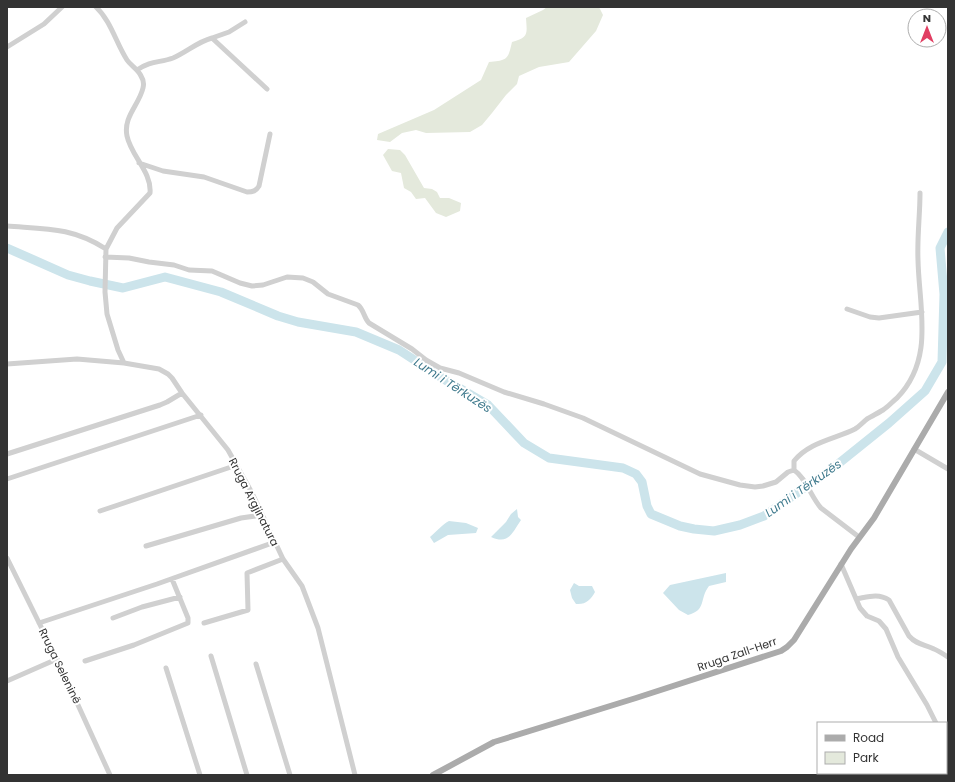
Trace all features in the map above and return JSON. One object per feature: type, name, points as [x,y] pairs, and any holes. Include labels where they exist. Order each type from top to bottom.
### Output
[{"type":"main road","name":"Rruga Zall-Herr","points":[[433,775],[494,742],[636,698],[787,648],[794,640],[859,537],[874,518],[948,392]]},
{"type":"street","points":[[7,47],[44,24],[62,7]]},
{"type":"street","points":[[96,7],[112,30],[128,61],[141,76],[144,85],[140,98],[128,119],[127,136],[150,183],[150,193],[117,228],[106,249],[105,292],[107,314],[118,350],[124,363]]},
{"type":"street","points":[[137,70],[151,62],[174,57],[199,42],[229,32],[245,22]]},
{"type":"street","points":[[212,38],[267,89]]},
{"type":"street","points":[[139,163],[163,172],[204,177],[247,192],[252,192],[259,186],[270,134]]},
{"type":"street","points":[[859,537],[821,508],[802,479],[794,470],[794,461],[805,451],[834,437],[858,428],[868,419],[885,409],[905,390],[910,381],[921,354],[923,326],[918,251],[920,193]]},
{"type":"street","points":[[7,226],[55,229],[87,238],[106,249]]},
{"type":"street","points":[[106,257],[129,258],[174,265],[190,270],[212,272],[252,286],[263,286],[287,277],[308,279],[328,294],[358,305],[362,308],[369,323],[433,365],[459,373],[504,392],[552,406],[583,418],[700,474],[740,485],[755,487],[776,482],[788,472],[794,470]]},
{"type":"street","points":[[847,309],[870,317],[880,318],[922,312]]},
{"type":"street","name":"Rruga Argjinatura","points":[[7,364],[77,359],[151,366],[164,371],[172,378],[182,393],[216,434],[237,465],[283,559],[302,586],[312,608],[318,628],[355,775]]},
{"type":"street","points":[[7,454],[160,405],[182,393]]},
{"type":"street","points":[[7,479],[201,415]]},
{"type":"street","points":[[914,449],[948,469]]},
{"type":"street","points":[[100,511],[237,465]]},
{"type":"street","points":[[146,546],[248,516],[262,515]]},
{"type":"street","points":[[39,623],[172,579],[275,542]]},
{"type":"street","name":"Rruga Seleninë","points":[[7,558],[57,659],[110,775]]},
{"type":"street","points":[[204,623],[248,610],[247,573],[283,559]]},
{"type":"street","points":[[841,564],[863,613],[879,621],[886,628],[902,664],[935,722]]},
{"type":"street","points":[[85,661],[118,652],[186,625],[188,623],[188,618],[172,579]]},
{"type":"street","points":[[856,599],[875,596],[885,597],[891,604],[913,641],[936,650],[948,657]]},
{"type":"street","points":[[113,618],[142,607],[180,597]]},
{"type":"street","points":[[211,656],[246,775]]},
{"type":"street","points":[[7,681],[57,659]]},
{"type":"street","points":[[256,664],[290,775]]},
{"type":"street","points":[[166,668],[200,775]]},
{"type":"green space","points":[[547,7],[599,7],[603,15],[596,31],[569,62],[539,67],[519,76],[517,84],[506,95],[482,125],[470,132],[426,133],[416,130],[402,133],[390,142],[377,140],[378,134],[434,110],[481,80],[489,62],[500,61],[506,58],[512,42],[522,38],[526,34],[526,18]]},
{"type":"green space","points":[[388,149],[400,150],[405,155],[424,188],[432,189],[437,192],[440,198],[449,198],[461,203],[460,211],[446,217],[436,213],[425,198],[416,199],[411,192],[404,188],[401,173],[392,171],[383,155]]},
{"type":"water","points":[[517,509],[518,517],[521,520],[512,533],[506,539],[502,540],[491,537],[506,522],[511,514]]},
{"type":"water","points":[[449,521],[466,523],[478,528],[476,533],[448,535],[434,543],[430,537]]},
{"type":"water","points":[[726,573],[726,582],[709,586],[698,610],[688,615],[679,610],[663,593],[670,585]]},
{"type":"water","points":[[574,583],[579,586],[592,586],[595,592],[588,601],[583,604],[576,604],[572,598],[570,590]]},
{"type":"waterway","name":"Lumi i Tërkuzës","points":[[7,248],[68,275],[90,281],[123,288],[165,277],[221,292],[278,316],[298,322],[356,332],[399,350],[442,378],[488,405],[524,443],[549,458],[623,468],[636,474],[642,482],[647,506],[651,514],[680,526],[714,531],[740,525],[764,516],[833,468],[889,423],[925,391],[942,362],[944,294],[940,248],[948,232]]}]
